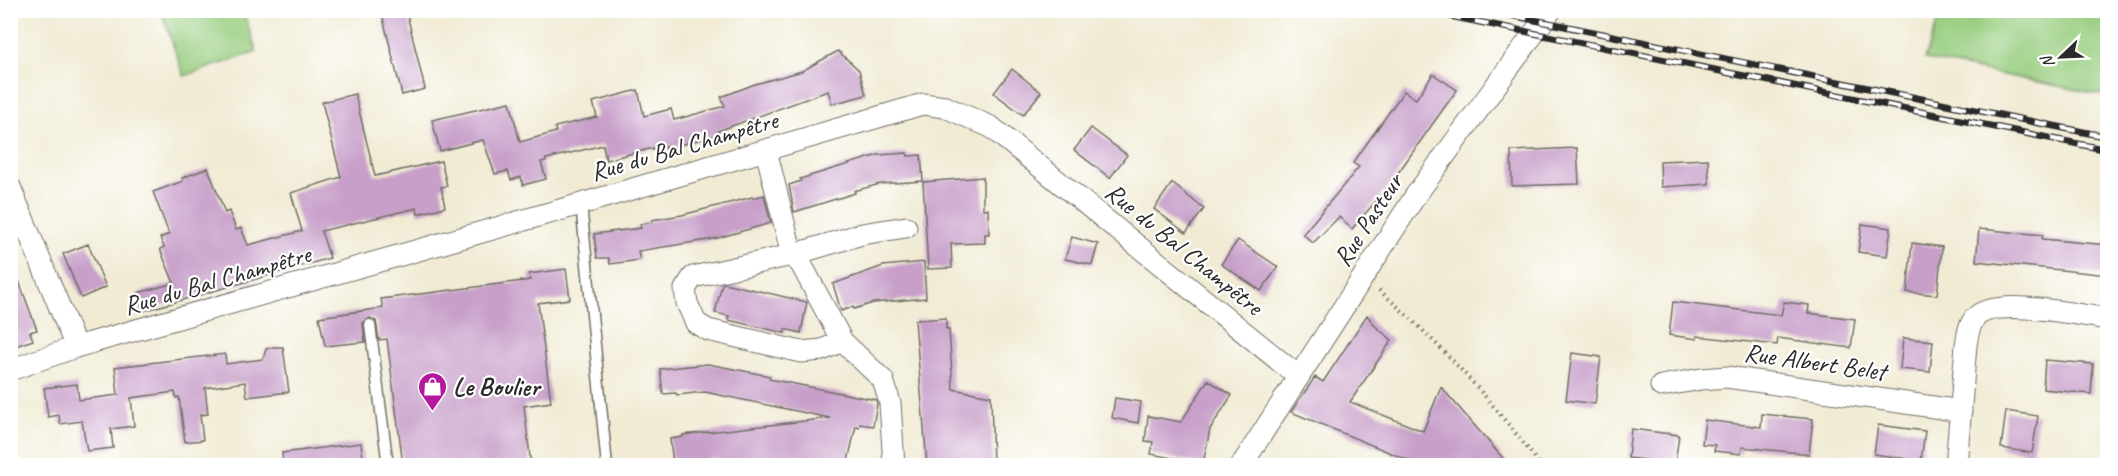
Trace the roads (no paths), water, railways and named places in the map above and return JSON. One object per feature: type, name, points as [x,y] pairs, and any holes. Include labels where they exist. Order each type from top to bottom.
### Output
[{"type":"street","name":"Rue Pasteur","points":[[1240,465],[1416,195],[1551,10]]},
{"type":"street","name":"Rue du Bal Champêtre","points":[[10,370],[76,347],[581,204],[923,104],[945,107],[991,127],[1298,376]]},
{"type":"street","points":[[766,150],[792,255],[801,264],[842,341],[884,380],[890,403],[894,465]]},
{"type":"street","points":[[10,187],[76,347]]},
{"type":"street","points":[[842,341],[822,350],[801,352],[708,330],[696,323],[687,303],[685,289],[693,278],[792,255],[862,234],[906,227]]},
{"type":"street","points":[[1956,465],[1969,327],[1975,317],[1985,310],[2001,307],[2036,309],[2108,319]]},
{"type":"street","name":"Rue Albert Belet","points":[[1661,386],[1728,377],[1961,411]]},
{"type":"lane","points":[[581,204],[607,465]]},
{"type":"lane","points":[[370,325],[388,465]]},
{"type":"railway","points":[[1420,10],[2108,150]]},
{"type":"railway","points":[[1486,10],[2108,137]]},
{"type":"place","name":"Le Boulier","points":[[432,412]]}]
